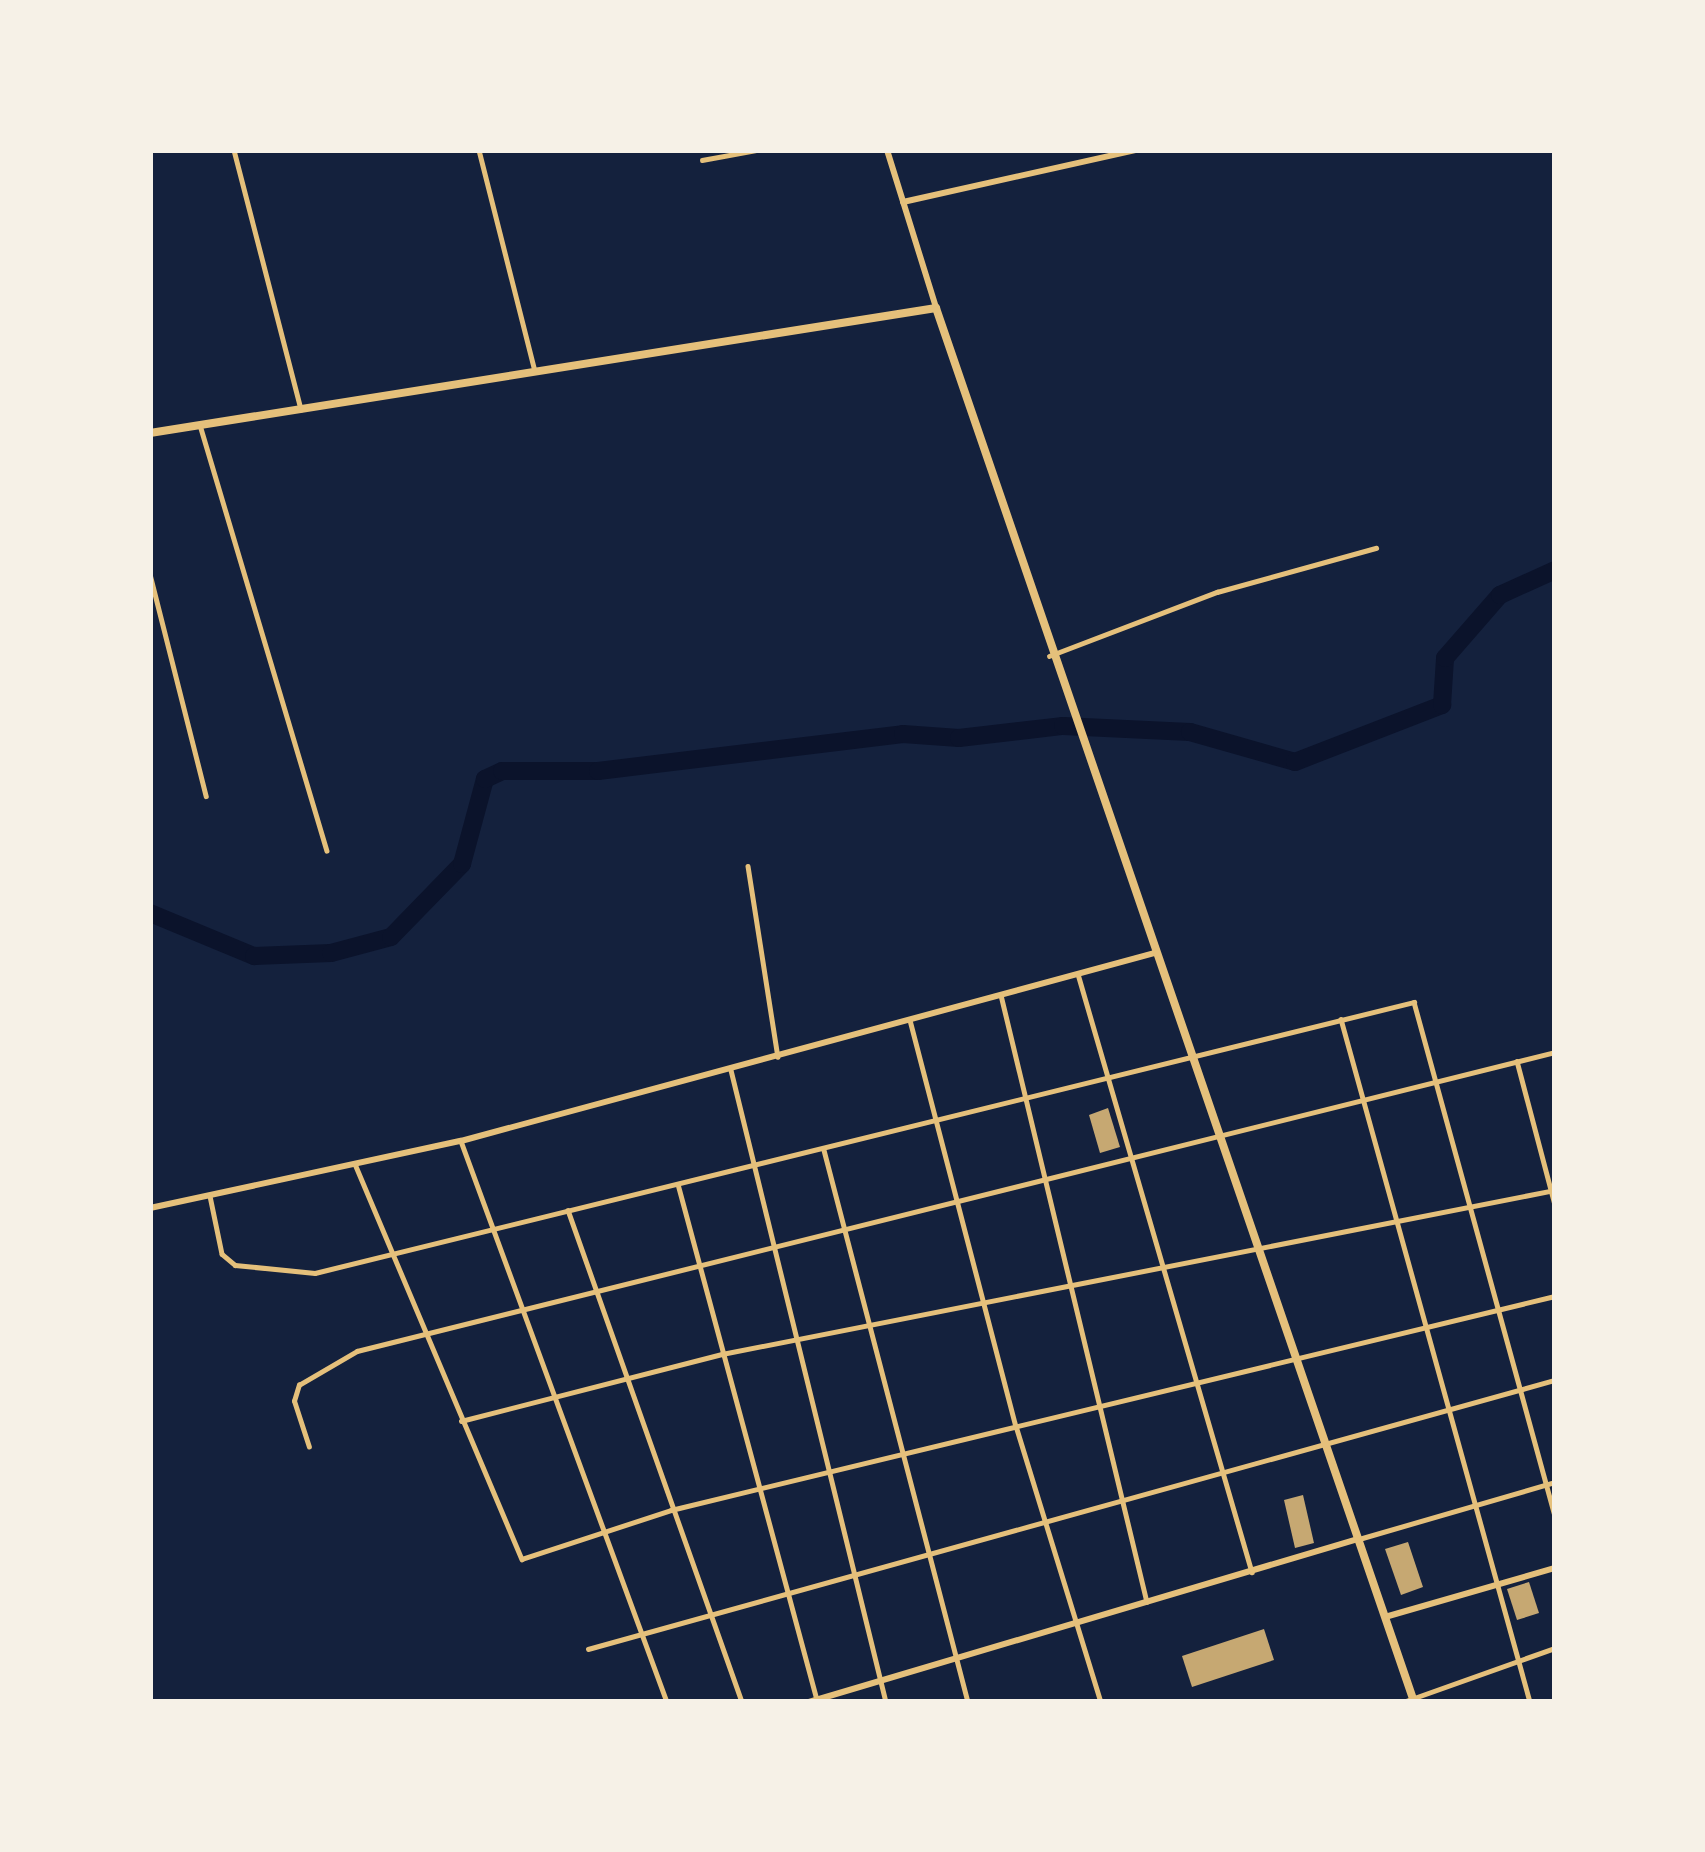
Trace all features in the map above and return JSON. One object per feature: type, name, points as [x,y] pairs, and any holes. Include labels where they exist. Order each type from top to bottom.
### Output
[{"type":"main road","points":[[150,433],[936,308],[1049,656],[1261,1251],[1410,1701]]},
{"type":"street","points":[[234,150],[301,409]]},
{"type":"street","points":[[479,150],[535,374]]},
{"type":"street","points":[[702,160],[757,150]]},
{"type":"street","points":[[887,150],[936,308]]},
{"type":"street","points":[[903,202],[1136,150]]},
{"type":"street","points":[[200,425],[327,850]]},
{"type":"street","points":[[1049,656],[1217,592],[1376,548]]},
{"type":"street","points":[[150,574],[206,796]]},
{"type":"street","points":[[748,866],[778,1057]]},
{"type":"street","points":[[150,1208],[461,1141],[1155,953]]},
{"type":"street","points":[[1078,974],[1252,1573]]},
{"type":"street","points":[[1001,995],[1147,1602]]},
{"type":"street","points":[[210,1196],[222,1254],[236,1265],[315,1273],[1414,1002],[1555,1516]]},
{"type":"street","points":[[1341,1019],[1531,1702]]},
{"type":"street","points":[[910,1020],[1016,1426],[1101,1702]]},
{"type":"street","points":[[309,1447],[294,1401],[299,1385],[334,1360],[426,1332],[1555,1052]]},
{"type":"street","points":[[1517,1061],[1555,1205]]},
{"type":"street","points":[[731,1070],[886,1702]]},
{"type":"street","points":[[461,1141],[667,1702]]},
{"type":"street","points":[[824,1148],[968,1702]]},
{"type":"street","points":[[356,1164],[388,1254],[522,1559],[671,1510],[1196,1378],[1555,1296]]},
{"type":"street","points":[[678,1184],[814,1701],[1555,1482]]},
{"type":"street","points":[[461,1421],[722,1354],[1553,1191]]},
{"type":"street","points":[[568,1209],[742,1702]]},
{"type":"street","points":[[588,1649],[1555,1380]]},
{"type":"street","points":[[1385,1617],[1555,1568]]},
{"type":"street","points":[[1410,1701],[1555,1648]]},
{"type":"building","points":[[1108,1108],[1120,1147],[1100,1153],[1089,1115]]},
{"type":"building","points":[[1303,1495],[1314,1543],[1295,1548],[1284,1500]]},
{"type":"building","points":[[1408,1542],[1423,1587],[1401,1595],[1385,1549]]},
{"type":"building","points":[[1529,1582],[1539,1613],[1517,1620],[1507,1589]]},
{"type":"building","points":[[1264,1629],[1274,1660],[1192,1687],[1182,1656]]},
{"type":"waterway","points":[[150,913],[254,956],[331,953],[391,937],[462,864],[485,779],[502,771],[598,771],[903,734],[959,738],[1063,726],[1190,732],[1295,762],[1442,705],[1445,658],[1500,595],[1555,570]]}]
